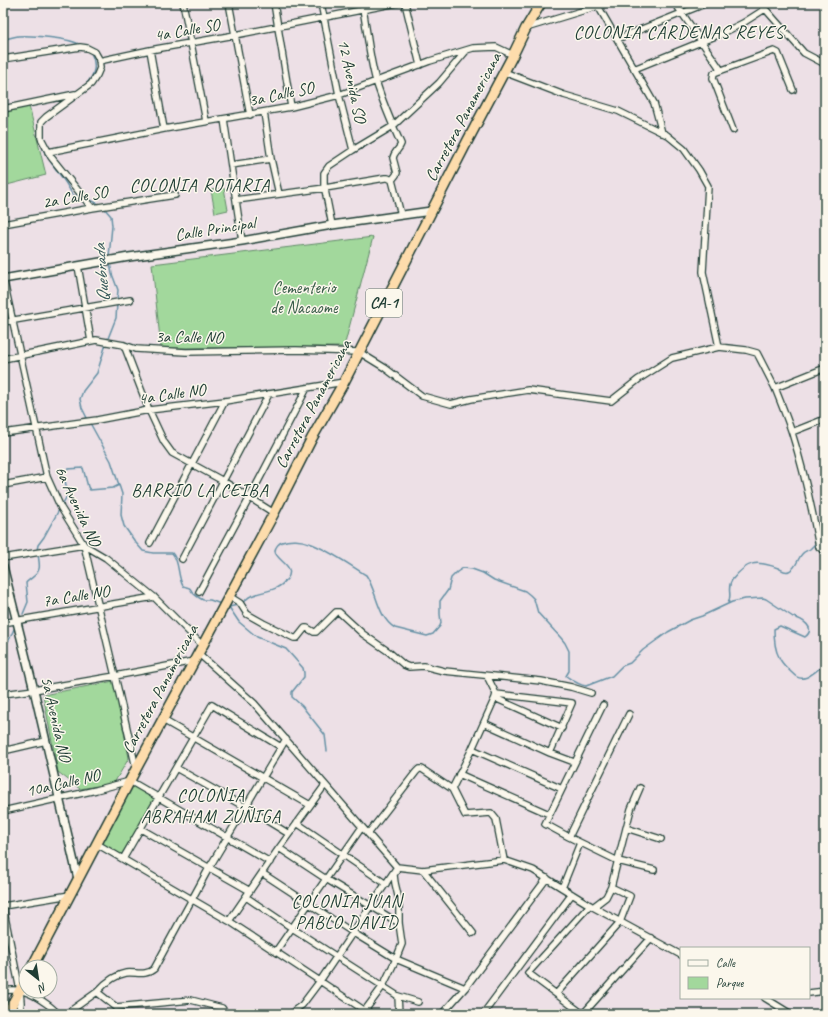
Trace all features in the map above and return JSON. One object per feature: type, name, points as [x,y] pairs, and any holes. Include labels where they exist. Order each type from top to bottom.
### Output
[{"type":"highway","name":"Carretera Panamericana","points":[[36,959],[312,438],[344,382],[526,28],[541,3]]},
{"type":"highway","points":[[7,1014],[18,994]]},
{"type":"street","points":[[182,3],[206,121]]},
{"type":"street","points":[[230,3],[250,115]]},
{"type":"street","points":[[274,3],[291,107]]},
{"type":"street","name":"12 Avenida SO","points":[[321,3],[339,95],[353,150]]},
{"type":"street","points":[[362,3],[368,45],[376,81],[401,144],[399,150],[393,158],[397,173],[392,180]]},
{"type":"street","name":"4a Calle SO","points":[[99,60],[397,3]]},
{"type":"street","points":[[405,3],[420,65]]},
{"type":"street","points":[[526,28],[608,3]]},
{"type":"street","points":[[675,3],[721,70]]},
{"type":"street","points":[[617,39],[707,3]]},
{"type":"street","points":[[760,3],[804,53],[825,64]]},
{"type":"street","points":[[598,6],[654,103],[662,133]]},
{"type":"street","points":[[634,69],[743,23],[765,9]]},
{"type":"street","points":[[3,59],[74,47],[87,48],[95,52],[99,58],[100,68],[91,84],[41,122],[41,138],[48,152],[92,208]]},
{"type":"street","name":"3a Calle SO","points":[[48,152],[206,121],[250,115],[291,107],[339,95],[420,65],[473,48],[496,47],[513,55]]},
{"type":"street","points":[[150,50],[164,129]]},
{"type":"street","points":[[332,225],[325,188],[324,173],[329,166],[393,126],[439,83],[467,50]]},
{"type":"street","points":[[733,130],[713,78],[714,73],[774,51],[778,53],[793,90]]},
{"type":"street","points":[[504,72],[564,95],[618,111],[667,135],[684,149],[708,186],[703,272],[719,347]]},
{"type":"street","points":[[3,109],[78,94]]},
{"type":"street","points":[[264,112],[279,194]]},
{"type":"street","points":[[224,119],[242,241]]},
{"type":"street","points":[[231,165],[272,159]]},
{"type":"street","points":[[236,200],[385,178],[390,178],[392,180]]},
{"type":"street","points":[[392,180],[401,215]]},
{"type":"street","name":"2a Calle SO","points":[[3,224],[175,195]]},
{"type":"street","name":"Calle Principal","points":[[3,278],[117,259],[242,241],[332,225],[431,211]]},
{"type":"street","points":[[78,266],[91,341]]},
{"type":"street","name":"6a Avenida NO","points":[[3,278],[47,477],[61,508],[84,545],[136,769]]},
{"type":"street","points":[[3,322],[130,300]]},
{"type":"street","name":"3a Calle NO","points":[[3,358],[96,340],[124,344],[136,349],[186,352],[296,350],[359,352]]},
{"type":"street","points":[[124,344],[149,410],[164,442],[172,453],[223,481],[274,512]]},
{"type":"street","points":[[359,352],[385,368],[422,396],[451,404],[471,399],[528,390],[611,401],[639,379],[672,358],[719,347],[746,350],[757,353],[775,388],[792,432],[805,478],[818,547],[825,552]]},
{"type":"street","points":[[775,388],[825,368]]},
{"type":"street","name":"4a Calle NO","points":[[3,433],[344,382]]},
{"type":"street","points":[[199,592],[307,388]]},
{"type":"street","points":[[182,559],[269,394]]},
{"type":"street","points":[[150,543],[225,401]]},
{"type":"street","points":[[792,432],[825,419]]},
{"type":"street","points":[[3,485],[47,477]]},
{"type":"street","points":[[3,558],[84,545],[106,558],[154,597],[198,653],[244,694],[286,739],[397,867],[422,870],[504,860],[533,870],[591,906],[680,954]]},
{"type":"street","name":"5a Avenida NO","points":[[3,566],[34,690],[78,879]]},
{"type":"street","name":"7a Calle NO","points":[[3,623],[154,597]]},
{"type":"street","points":[[226,602],[240,603],[247,614],[294,638],[297,638],[305,628],[316,632],[336,612],[339,612],[363,634],[389,652],[404,665],[409,667],[424,666],[444,671],[541,681],[591,693]]},
{"type":"street","points":[[5,693],[34,690],[115,676],[198,653]]},
{"type":"street","points":[[488,676],[496,696],[562,728]]},
{"type":"street","points":[[452,789],[496,696]]},
{"type":"street","points":[[496,696],[572,703],[550,753]]},
{"type":"street","points":[[123,859],[212,705],[280,747]]},
{"type":"street","points":[[603,705],[545,824],[618,861],[654,870]]},
{"type":"street","points":[[569,837],[629,714]]},
{"type":"street","points":[[163,720],[310,805]]},
{"type":"street","points":[[484,723],[550,753],[574,762]]},
{"type":"street","points":[[66,1014],[97,992],[104,984],[115,976],[125,973],[146,973],[154,969],[209,868],[286,739]]},
{"type":"street","points":[[3,751],[46,741]]},
{"type":"street","points":[[472,749],[562,789]]},
{"type":"street","points":[[176,768],[289,834]]},
{"type":"street","points":[[368,834],[419,769],[423,770],[452,789],[465,815],[491,813],[496,819],[504,860]]},
{"type":"street","points":[[459,774],[549,814]]},
{"type":"street","points":[[130,781],[270,862]]},
{"type":"street","name":"10a Calle NO","points":[[3,811],[130,781]]},
{"type":"street","points":[[229,921],[278,848],[325,785]]},
{"type":"street","points":[[640,788],[631,809],[611,887],[606,897],[591,906],[528,973],[583,1014],[651,938]]},
{"type":"street","points":[[297,823],[386,884]]},
{"type":"street","points":[[276,951],[362,827]]},
{"type":"street","points":[[626,828],[661,839]]},
{"type":"street","points":[[141,829],[250,891]]},
{"type":"street","points":[[562,888],[580,842]]},
{"type":"street","points":[[97,844],[229,921],[354,1003],[366,1013],[383,986],[402,944],[399,923],[399,900],[394,875],[397,867]]},
{"type":"street","points":[[278,848],[399,923]]},
{"type":"street","points":[[292,1014],[302,1005],[320,981],[397,867]]},
{"type":"street","points":[[422,870],[473,933]]},
{"type":"street","points":[[262,873],[308,904],[396,959],[465,988]]},
{"type":"street","points":[[442,1014],[465,988],[547,878]]},
{"type":"street","points":[[556,994],[620,922],[630,896],[611,887]]},
{"type":"street","points":[[483,1014],[572,894]]},
{"type":"street","points":[[18,980],[3,907],[70,895]]},
{"type":"street","points":[[246,897],[398,996],[418,1002]]},
{"type":"street","points":[[3,991],[18,990]]},
{"type":"street","points":[[810,993],[825,991]]},
{"type":"street","points":[[97,992],[116,1007],[191,1000],[222,1008],[226,1014]]},
{"type":"street","points":[[398,996],[399,1014]]},
{"type":"street","points":[[21,999],[20,1010],[23,1014]]},
{"type":"street","points":[[40,999],[54,1008],[58,1014]]},
{"type":"street","points":[[769,999],[791,1014]]},
{"type":"street","points":[[110,1002],[117,1014]]},
{"type":"green space","points":[[29,106],[46,175],[3,186],[3,113]]},
{"type":"green space","points":[[224,188],[228,210],[215,213],[211,190]]},
{"type":"green space","name":"Cementerio de Nacaome","points":[[373,237],[344,347],[161,348],[152,264]]},
{"type":"green space","points":[[114,681],[129,758],[114,783],[80,789],[58,772],[43,695]]},
{"type":"green space","points":[[133,786],[155,799],[121,855],[101,843]]},
{"type":"waterway","name":"Quebrada","points":[[3,40],[18,36],[31,36],[68,40],[80,45]]},
{"type":"waterway","name":"Quebrada","points":[[85,85],[91,78],[94,70],[94,61],[91,53]]},
{"type":"waterway","name":"Quebrada","points":[[41,119],[38,122],[38,133],[44,152],[72,194],[82,198]]},
{"type":"waterway","name":"Quebrada","points":[[88,199],[99,204]]},
{"type":"waterway","name":"Quebrada","points":[[104,208],[111,216],[112,226],[109,257]]},
{"type":"waterway","name":"Quebrada","points":[[110,263],[112,274],[118,290],[117,300]]},
{"type":"waterway","name":"Quebrada","points":[[107,341],[116,318],[117,304]]},
{"type":"waterway","name":"Quebrada","points":[[88,420],[82,408],[80,399],[83,391],[97,373],[106,344]]},
{"type":"waterway","name":"Quebrada","points":[[90,423],[111,461],[122,494],[121,515],[124,526],[136,543],[143,551],[153,553],[172,553],[175,556],[183,586],[190,588],[195,595],[203,600],[210,600],[221,604]]},
{"type":"waterway","points":[[62,505],[68,494],[63,472],[68,469],[83,468],[90,490],[113,488],[119,485]]},
{"type":"waterway","points":[[825,474],[823,477],[823,484],[825,487]]},
{"type":"waterway","points":[[37,550],[38,545],[60,508]]},
{"type":"waterway","points":[[819,540],[825,534]]},
{"type":"waterway","points":[[242,603],[256,594],[275,589],[287,579],[289,574],[288,567],[278,557],[275,551],[278,544],[282,542],[289,540],[299,541],[324,549],[366,575],[370,581],[384,617],[395,628],[427,636],[433,634],[440,626],[440,601],[448,590],[451,578],[463,568],[472,569],[483,573],[494,580],[525,591],[534,599],[538,613],[561,638],[569,651],[569,671],[566,676],[575,682],[586,686],[612,676],[622,666],[630,663],[643,650],[668,632],[690,620],[732,602],[745,599],[766,599],[793,617],[804,622],[809,627],[808,634],[805,637],[780,626],[774,629],[776,647],[780,659],[795,676],[800,678],[807,677],[825,664]]},
{"type":"waterway","points":[[728,603],[730,598],[730,583],[742,569],[758,563],[770,565],[788,572],[794,568],[800,556],[816,543]]},
{"type":"waterway","points":[[23,614],[28,602],[26,583],[37,574],[39,566],[38,554]]},
{"type":"waterway","points":[[229,607],[238,605]]},
{"type":"waterway","points":[[229,607],[239,622],[257,637],[286,649],[303,668],[304,677],[292,692],[292,697],[302,706],[325,735],[327,751]]},
{"type":"waterway","points":[[3,649],[14,629]]},
{"type":"waterway","points":[[3,697],[3,706]]},
{"type":"district","name":"COLONIA CÁRDENAS REYES","points":[[679,32]]},
{"type":"district","name":"COLONIA ROTARIA","points":[[200,185]]},
{"type":"district","name":"BARRIO LA CEIBA","points":[[200,490]]},
{"type":"district","name":"COLONIA ABRAHAM ZÚÑIGA","points":[[211,805]]},
{"type":"district","name":"COLONIA JUAN PABLO DAVID","points":[[347,911]]}]
